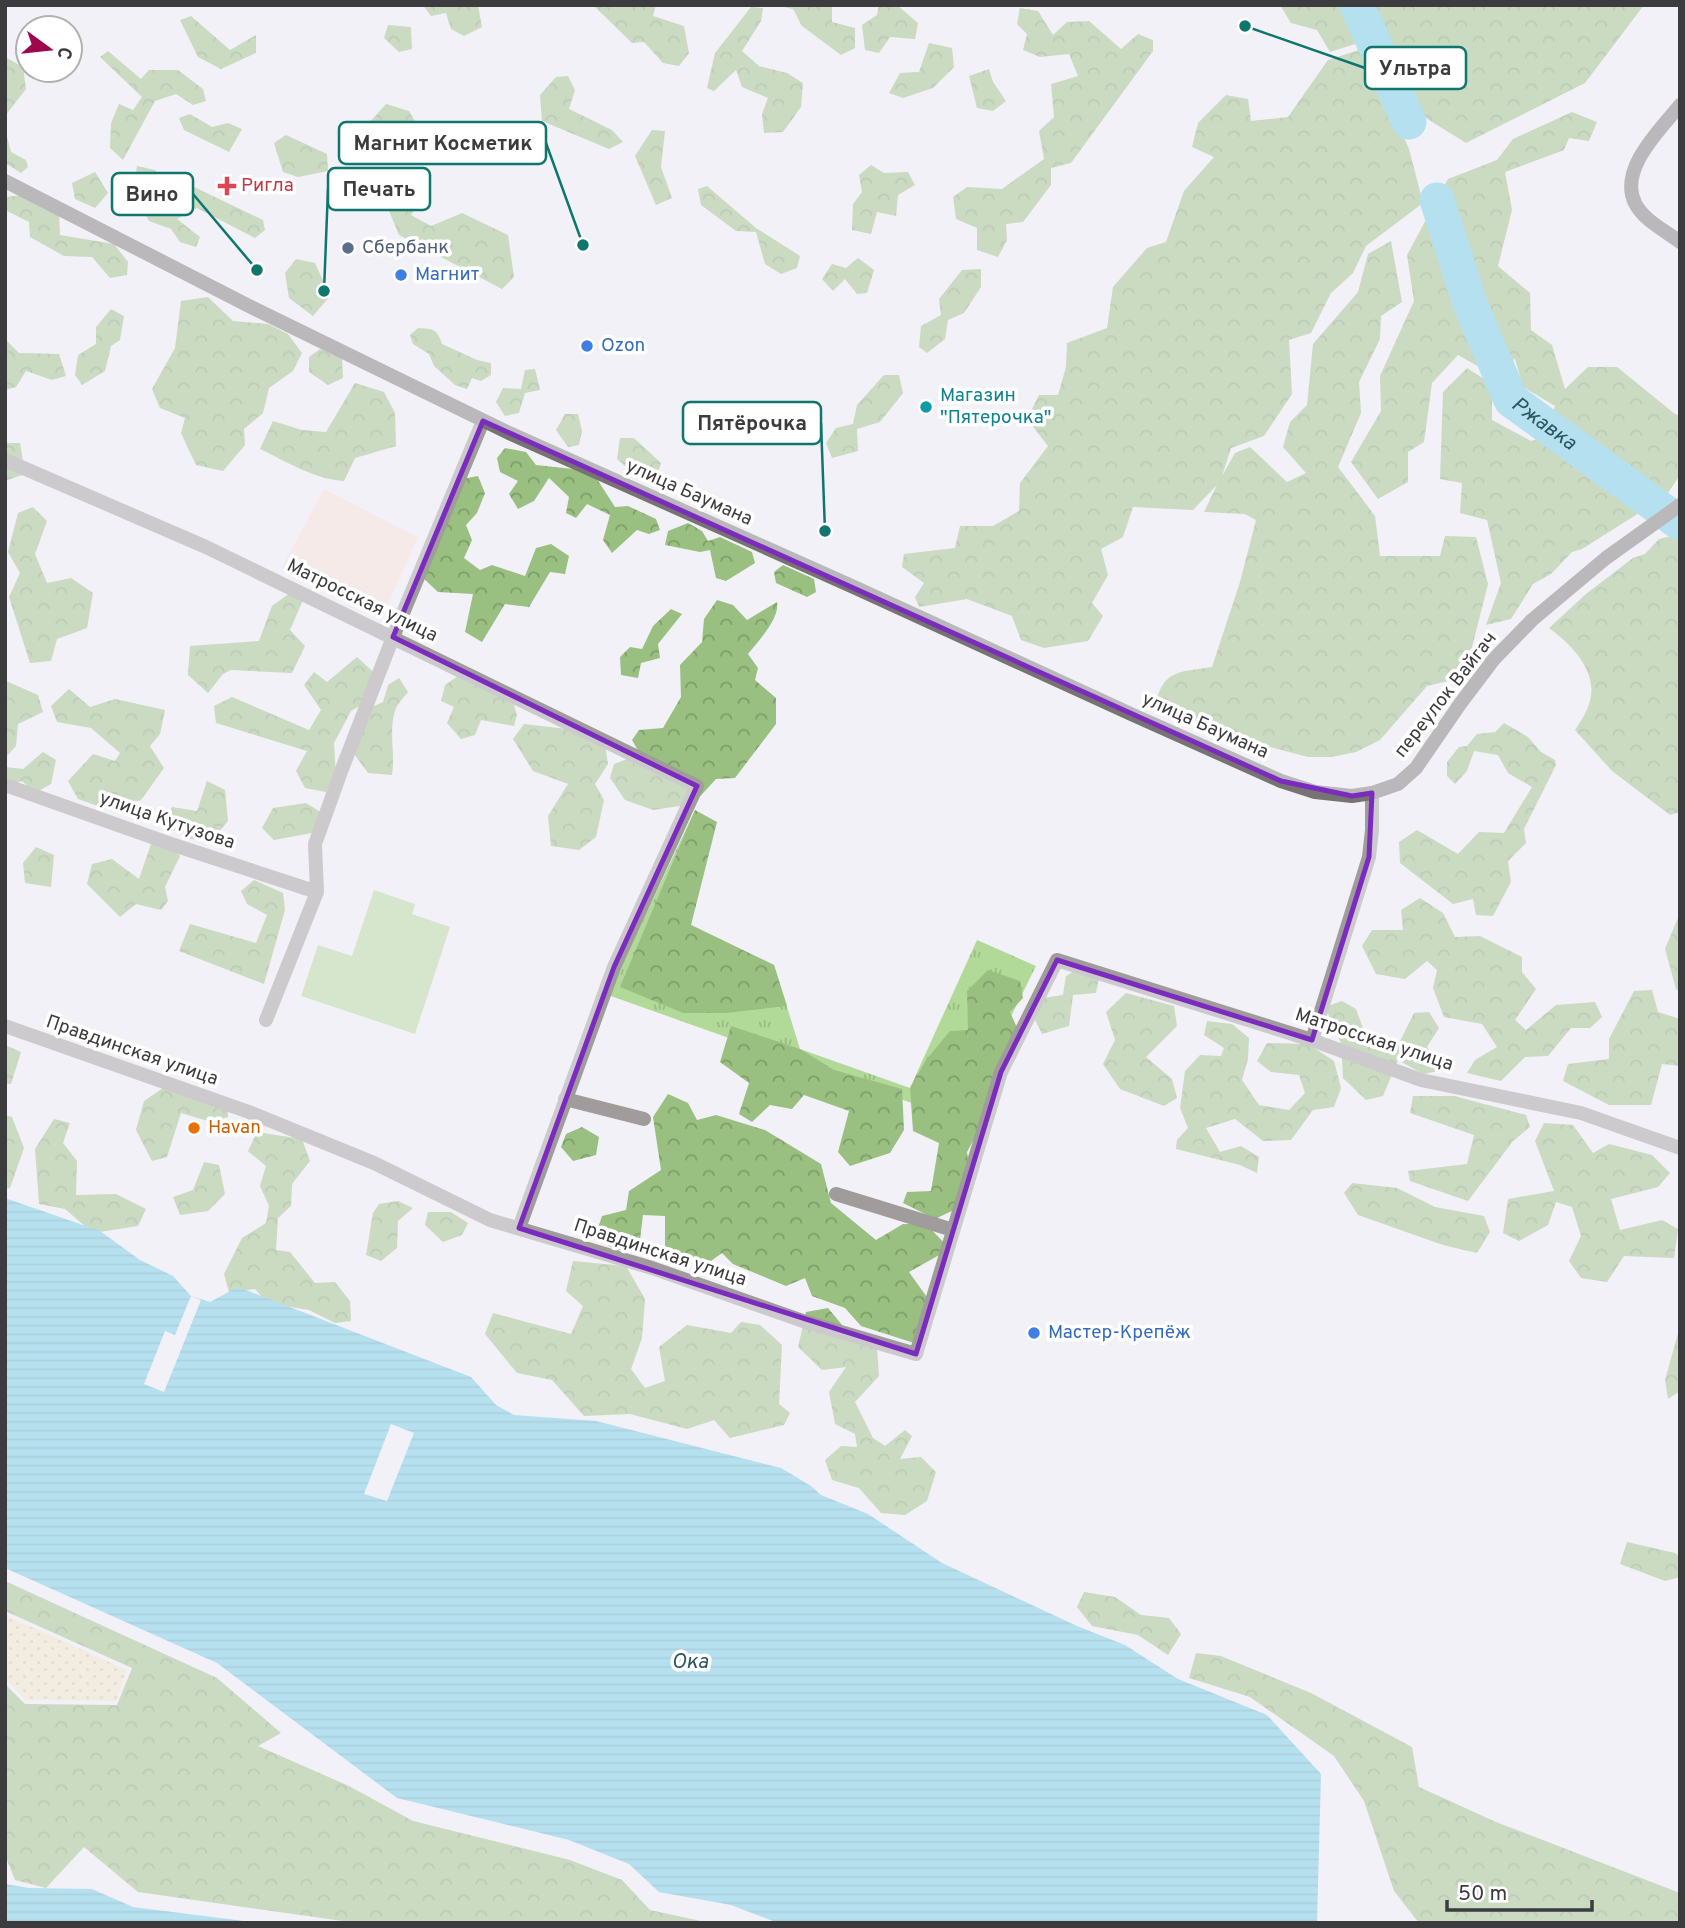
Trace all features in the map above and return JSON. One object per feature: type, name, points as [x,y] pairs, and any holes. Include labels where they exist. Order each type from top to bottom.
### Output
[{"type":"street","points":[[1680,105],[1641,155],[1633,170],[1631,187],[1635,203],[1645,215],[1680,242]]},
{"type":"street","name":"улица Баумана","points":[[5,181],[243,303],[483,421],[1281,780],[1315,792],[1334,795],[1372,793]]},
{"type":"street","points":[[266,1020],[317,892],[315,844],[342,768],[483,421]]},
{"type":"street","name":"Матросская улица","points":[[5,460],[206,547],[697,786],[614,967],[565,1099]]},
{"type":"street","name":"переулок Вайгач","points":[[1372,793],[1398,784],[1416,768],[1494,659],[1532,620],[1606,558],[1680,505]]},
{"type":"street","name":"улица Кутузова","points":[[5,785],[317,892]]},
{"type":"street","points":[[1312,1040],[1369,857],[1372,793]]},
{"type":"street","name":"Матросская улица","points":[[1057,960],[1312,1040],[1421,1080],[1581,1113],[1680,1148]]},
{"type":"street","name":"Правдинская улица","points":[[5,1027],[249,1112],[374,1163],[490,1220],[652,1268],[803,1321],[916,1354],[1001,1072],[1057,960]]},
{"type":"street","points":[[519,1228],[565,1099],[644,1119]]},
{"type":"street","points":[[836,1194],[953,1230]]},
{"type":"highlighted area","points":[[483,421],[1281,781],[1352,796],[1372,793],[1369,857],[1312,1040],[1057,960],[1001,1072],[916,1354],[519,1228],[614,967],[697,786],[393,637]]},
{"type":"shaded area","points":[[324,489],[418,537],[383,615],[282,567]]},
{"type":"green space","points":[[423,5],[478,5],[482,27],[464,36],[451,29],[446,13],[431,16]]},
{"type":"green space","points":[[593,5],[656,5],[653,16],[684,26],[689,53],[679,66],[663,63],[644,42],[632,43]]},
{"type":"green space","points":[[774,5],[832,5],[832,22],[855,28],[855,48],[841,55],[802,26],[793,9]]},
{"type":"green space","points":[[879,5],[897,5],[918,23],[915,39],[890,37],[879,53],[865,50],[862,25],[877,15]]},
{"type":"green space","points":[[1280,5],[1346,5],[1355,44],[1330,52],[1317,30],[1291,23]]},
{"type":"green space","points":[[1372,5],[1644,5],[1585,83],[1466,143],[1418,113],[1370,8]]},
{"type":"green space","points":[[751,7],[763,8],[761,21],[742,51],[759,66],[787,73],[803,83],[801,107],[783,132],[764,133],[762,114],[768,98],[742,87],[736,70],[714,91],[707,88],[715,53]]},
{"type":"green space","points":[[1020,8],[1038,11],[1053,35],[1067,22],[1089,21],[1121,49],[1138,34],[1153,40],[1153,51],[1071,163],[1051,168],[1051,185],[1023,222],[1006,224],[1007,240],[998,257],[977,250],[977,228],[956,219],[953,197],[967,187],[1002,189],[1044,159],[1039,131],[1054,117],[1051,84],[1078,76],[1069,54],[1040,57],[1023,50],[1027,34],[1017,24]]},
{"type":"green space","points":[[191,16],[230,50],[256,35],[256,53],[221,69],[198,57],[180,20]]},
{"type":"green space","points":[[388,25],[411,27],[412,49],[399,52],[384,38]]},
{"type":"green space","points":[[929,43],[952,48],[954,67],[933,88],[903,98],[889,93],[900,73],[919,72]]},
{"type":"green space","points":[[1365,48],[1409,149],[1423,203],[1366,246],[1353,273],[1331,293],[1311,333],[1289,340],[1292,394],[1264,436],[1231,448],[1222,476],[1235,453],[1250,447],[1287,482],[1306,473],[1283,447],[1290,422],[1307,405],[1313,344],[1358,292],[1368,254],[1391,241],[1402,302],[1381,316],[1380,339],[1359,382],[1361,413],[1338,467],[1375,516],[1380,556],[1440,556],[1445,536],[1476,537],[1488,584],[1472,647],[1448,681],[1427,686],[1380,740],[1356,752],[1332,757],[1308,757],[1251,742],[1156,703],[1163,684],[1175,674],[1212,667],[1240,582],[1256,520],[1245,514],[1204,512],[1217,485],[1193,510],[1133,507],[1123,537],[1101,549],[1108,575],[1092,603],[1103,616],[1088,641],[1044,648],[1021,640],[1012,616],[967,599],[919,607],[915,597],[924,583],[902,567],[904,554],[955,548],[960,526],[993,526],[1019,511],[1020,483],[1048,446],[1027,419],[1039,395],[1058,395],[1066,367],[1067,343],[1107,328],[1113,287],[1147,248],[1166,242],[1184,191],[1214,157],[1192,147],[1198,123],[1226,95],[1248,99],[1251,121],[1288,117],[1328,60]]},
{"type":"green space","points":[[108,51],[141,79],[149,70],[178,70],[203,89],[206,101],[193,105],[176,94],[155,101],[123,160],[110,148],[111,123],[119,104],[133,110],[142,97],[100,57]]},
{"type":"green space","points":[[5,57],[14,62],[14,84],[25,84],[26,89],[5,116]]},
{"type":"green space","points":[[989,69],[993,82],[1006,101],[993,111],[977,108],[969,76]]},
{"type":"green space","points":[[568,76],[575,90],[569,109],[612,130],[623,142],[609,149],[542,121],[540,95],[556,77]]},
{"type":"green space","points":[[386,104],[409,111],[419,128],[407,149],[374,158],[361,132]]},
{"type":"green space","points":[[1572,112],[1597,122],[1589,141],[1569,138],[1564,150],[1505,172],[1512,210],[1498,266],[1530,293],[1531,330],[1552,345],[1565,389],[1588,367],[1617,367],[1680,416],[1680,475],[1666,496],[1582,549],[1572,552],[1551,574],[1533,584],[1511,619],[1486,625],[1501,583],[1487,520],[1460,513],[1462,483],[1440,479],[1443,392],[1467,368],[1492,384],[1492,420],[1531,441],[1547,436],[1555,406],[1523,387],[1515,359],[1483,369],[1458,355],[1432,383],[1424,442],[1408,452],[1408,482],[1378,499],[1351,462],[1381,411],[1380,376],[1414,301],[1407,255],[1448,179],[1497,160],[1513,139]]},
{"type":"green space","points":[[190,114],[212,127],[228,123],[242,129],[229,152],[184,130],[179,118]]},
{"type":"green space","points":[[5,129],[11,152],[26,160],[28,167],[21,173],[5,163]]},
{"type":"green space","points":[[652,130],[665,131],[661,167],[672,198],[656,205],[635,156]]},
{"type":"green space","points":[[286,135],[327,154],[328,171],[298,177],[283,172],[274,143]]},
{"type":"green space","points":[[871,165],[884,173],[908,172],[915,185],[898,195],[896,216],[877,212],[871,234],[852,230],[853,204],[862,192],[859,175]]},
{"type":"green space","points":[[137,166],[155,170],[165,186],[190,185],[263,220],[265,230],[255,238],[197,208],[177,219],[200,237],[196,247],[180,242],[171,229],[149,221],[133,192]]},
{"type":"green space","points":[[402,167],[422,175],[424,195],[411,215],[431,226],[462,213],[508,235],[514,277],[502,289],[399,235],[380,189]]},
{"type":"green space","points":[[95,172],[108,193],[95,208],[75,199],[72,183]]},
{"type":"green space","points":[[707,186],[756,228],[800,256],[797,268],[781,274],[765,264],[756,232],[736,231],[701,205],[698,189]]},
{"type":"green space","points":[[23,195],[59,213],[60,235],[114,244],[128,262],[127,275],[110,278],[92,257],[64,256],[30,237],[29,222],[5,210],[5,197]]},
{"type":"green space","points":[[858,258],[874,270],[867,293],[857,294],[845,279],[833,291],[822,279],[832,264],[846,268]]},
{"type":"green space","points":[[296,259],[315,263],[330,296],[313,316],[289,298],[285,273]]},
{"type":"green space","points":[[981,269],[981,287],[964,313],[948,320],[945,339],[927,353],[919,347],[921,326],[941,315],[939,299],[962,270]]},
{"type":"green space","points":[[208,297],[233,321],[268,324],[288,334],[302,353],[293,371],[269,388],[263,413],[244,429],[245,445],[223,471],[196,465],[181,433],[185,418],[160,408],[152,389],[175,348],[181,301]]},
{"type":"green space","points":[[111,309],[124,316],[120,340],[111,346],[105,371],[82,385],[75,375],[78,355],[96,344],[96,327]]},
{"type":"green space","points":[[418,328],[434,330],[442,344],[477,360],[491,363],[491,375],[481,381],[472,378],[467,389],[455,385],[434,366],[429,354],[413,344],[410,335]]},
{"type":"green space","points":[[5,339],[19,353],[59,354],[66,376],[52,380],[26,371],[16,387],[5,390]]},
{"type":"green space","points":[[320,349],[342,358],[343,378],[328,385],[309,372],[309,357]]},
{"type":"green space","points":[[535,369],[540,390],[525,393],[519,413],[505,416],[496,402],[503,388],[521,389],[525,370]]},
{"type":"green space","points":[[884,375],[899,375],[903,393],[880,422],[857,429],[858,451],[832,458],[826,443],[836,428],[853,424],[857,405]]},
{"type":"green space","points":[[355,383],[384,392],[395,413],[396,446],[355,458],[344,481],[311,473],[260,449],[273,421],[302,430],[326,432]]},
{"type":"green space","points":[[565,414],[578,414],[582,431],[579,445],[568,447],[556,430]]},
{"type":"green space","points":[[620,438],[634,438],[661,463],[656,479],[642,481],[617,459]]},
{"type":"green space","points":[[5,443],[20,443],[25,474],[5,481]]},
{"type":"green space","points":[[505,448],[526,452],[536,465],[573,469],[597,479],[615,507],[628,506],[656,519],[660,530],[649,534],[637,530],[612,553],[603,540],[610,515],[587,504],[576,518],[566,513],[569,497],[549,478],[534,501],[518,509],[509,494],[518,481],[500,472],[497,458]]},
{"type":"green space","points":[[478,476],[485,493],[477,513],[466,525],[472,540],[464,558],[480,570],[492,565],[525,576],[536,548],[551,544],[569,556],[565,574],[550,572],[529,607],[505,604],[482,642],[465,632],[473,594],[438,592],[422,577],[462,479]]},
{"type":"green space","points":[[33,507],[47,521],[35,554],[47,583],[71,578],[93,593],[87,628],[57,639],[51,661],[30,663],[9,597],[20,573],[8,552],[18,513]]},
{"type":"green space","points":[[688,523],[702,531],[708,541],[720,537],[752,552],[755,563],[726,581],[716,578],[710,550],[700,552],[665,545],[668,531]]},
{"type":"green space","points":[[1680,534],[1680,812],[1670,815],[1612,771],[1575,730],[1590,701],[1590,679],[1574,650],[1549,628],[1586,594],[1633,558],[1645,554],[1659,539]]},
{"type":"green space","points":[[783,565],[814,579],[816,592],[807,597],[776,583],[774,572]]},
{"type":"green space","points":[[290,593],[303,600],[290,630],[305,646],[292,673],[231,670],[223,674],[208,693],[188,675],[190,646],[259,641],[272,606]]},
{"type":"green space","points":[[717,600],[733,605],[747,620],[777,602],[772,622],[748,654],[758,668],[755,680],[776,698],[776,724],[735,778],[716,779],[693,804],[653,810],[625,800],[610,778],[614,764],[640,754],[632,740],[639,730],[663,728],[681,697],[680,665],[702,642],[704,619]]},
{"type":"green space","points":[[671,609],[682,614],[658,644],[660,658],[641,663],[638,678],[621,675],[620,657],[630,647],[642,649],[653,626]]},
{"type":"green space","points":[[357,657],[380,678],[374,697],[351,711],[334,743],[336,777],[326,792],[305,788],[296,771],[307,751],[216,723],[214,706],[232,697],[309,730],[321,710],[304,685],[314,672],[327,682]]},
{"type":"green space","points":[[461,674],[512,699],[517,715],[514,726],[481,720],[475,735],[461,739],[447,723],[454,707],[441,701],[445,685]]},
{"type":"green space","points":[[399,678],[408,692],[394,714],[392,775],[368,773],[346,743],[359,713],[383,702],[388,685]]},
{"type":"green space","points":[[6,681],[38,695],[43,712],[18,724],[16,746],[5,758]]},
{"type":"green space","points":[[69,689],[90,707],[115,699],[165,710],[160,734],[150,746],[164,768],[141,800],[109,810],[78,799],[68,781],[93,754],[115,761],[120,753],[91,728],[57,722],[51,706]]},
{"type":"green space","points":[[1504,723],[1528,737],[1541,752],[1555,760],[1556,765],[1524,829],[1526,843],[1508,861],[1511,882],[1493,916],[1476,915],[1473,899],[1453,904],[1400,863],[1399,842],[1417,830],[1458,854],[1479,832],[1504,833],[1532,787],[1508,773],[1498,755],[1474,751],[1467,771],[1455,784],[1447,776],[1447,762],[1459,747],[1467,746],[1477,734],[1495,732]]},
{"type":"green space","points":[[524,724],[576,730],[605,745],[608,764],[595,784],[604,800],[596,837],[579,850],[551,846],[548,816],[568,784],[533,771],[513,739]]},
{"type":"green space","points":[[43,752],[56,760],[51,784],[35,793],[22,781],[5,787],[5,767],[23,769]]},
{"type":"green space","points":[[207,781],[225,790],[228,821],[212,840],[188,839],[166,824],[172,807],[197,811]]},
{"type":"green space","points":[[306,803],[327,816],[317,832],[274,840],[262,828],[273,808]]},
{"type":"green space","points":[[695,810],[691,925],[774,965],[800,1049],[910,1088],[977,940],[1036,966],[987,1065],[968,1123],[608,995]]},
{"type":"green space","points":[[695,810],[717,822],[691,925],[774,965],[787,1006],[726,1013],[683,1013],[620,987]]},
{"type":"green space","points":[[163,837],[180,856],[165,887],[168,901],[161,910],[136,904],[120,917],[87,884],[92,864],[112,859],[139,879],[151,844]]},
{"type":"green space","points":[[36,847],[54,855],[51,887],[25,883],[23,863]]},
{"type":"green space","points":[[254,880],[283,893],[285,910],[264,984],[179,951],[190,924],[256,943],[267,915],[247,904],[241,891]]},
{"type":"green space","points":[[374,890],[415,904],[412,914],[450,927],[415,1034],[301,996],[318,945],[352,956]]},
{"type":"green space","points":[[1420,898],[1443,913],[1455,937],[1480,936],[1522,957],[1522,972],[1536,989],[1515,1020],[1526,1030],[1556,1005],[1595,1002],[1602,1017],[1590,1028],[1571,1028],[1548,1056],[1525,1057],[1501,1081],[1467,1073],[1475,1060],[1497,1047],[1482,1024],[1444,1017],[1433,988],[1437,970],[1427,961],[1405,979],[1376,974],[1362,946],[1372,930],[1403,930],[1401,910]]},
{"type":"green space","points":[[1680,913],[1680,992],[1676,989],[1665,949]]},
{"type":"green space","points":[[1077,969],[1099,978],[1096,993],[1073,995],[1069,1026],[1042,1034],[1035,1020],[1043,998],[1063,995],[1066,976]]},
{"type":"green space","points":[[988,970],[1020,981],[1023,998],[1010,1012],[1018,1030],[983,1122],[967,1152],[971,1182],[956,1209],[935,1219],[903,1203],[907,1192],[931,1191],[939,1143],[913,1131],[910,1088],[926,1060],[950,1031],[968,1030],[967,991]]},
{"type":"green space","points":[[1652,990],[1658,1012],[1680,1019],[1680,1066],[1662,1064],[1651,1105],[1609,1105],[1563,1081],[1568,1064],[1609,1059],[1609,1039],[1634,991]]},
{"type":"green space","points":[[1126,993],[1174,1006],[1177,1026],[1146,1057],[1172,1079],[1177,1098],[1164,1106],[1120,1089],[1103,1064],[1115,1040],[1106,1012]]},
{"type":"green space","points":[[1342,1001],[1356,1009],[1366,1036],[1398,1045],[1414,1013],[1429,1012],[1439,1028],[1427,1047],[1444,1070],[1423,1074],[1398,1060],[1383,1096],[1366,1100],[1343,1078],[1341,1043],[1325,1007]]},
{"type":"green space","points":[[1207,1021],[1232,1024],[1249,1038],[1248,1059],[1242,1080],[1259,1105],[1289,1110],[1305,1093],[1299,1075],[1271,1072],[1257,1061],[1267,1043],[1308,1044],[1334,1061],[1341,1088],[1334,1107],[1313,1110],[1291,1140],[1263,1141],[1235,1119],[1206,1128],[1220,1152],[1241,1146],[1259,1157],[1257,1173],[1240,1165],[1176,1149],[1177,1140],[1188,1128],[1180,1108],[1185,1071],[1200,1055],[1221,1056],[1224,1048],[1204,1035]]},
{"type":"green space","points":[[731,1026],[800,1049],[834,1070],[902,1089],[904,1130],[890,1153],[850,1166],[838,1152],[849,1111],[804,1095],[792,1109],[770,1105],[752,1122],[739,1114],[749,1083],[720,1062]]},
{"type":"green space","points":[[5,1045],[21,1052],[11,1084],[5,1083]]},
{"type":"green space","points":[[166,1086],[228,1105],[228,1117],[211,1122],[181,1113],[167,1157],[152,1161],[136,1130],[144,1101]]},
{"type":"green space","points":[[668,1094],[688,1103],[697,1120],[716,1115],[765,1130],[821,1164],[831,1203],[876,1240],[903,1224],[926,1224],[950,1249],[909,1272],[934,1307],[931,1323],[916,1329],[914,1343],[861,1326],[845,1308],[812,1296],[805,1278],[786,1286],[733,1264],[722,1253],[707,1264],[665,1247],[665,1216],[643,1215],[640,1240],[617,1251],[595,1237],[602,1216],[626,1210],[629,1191],[661,1170],[653,1117]]},
{"type":"green space","points":[[1413,1096],[1454,1096],[1526,1115],[1530,1127],[1513,1141],[1468,1201],[1410,1181],[1408,1171],[1467,1164],[1474,1135],[1410,1113]]},
{"type":"green space","points":[[5,1115],[12,1117],[24,1148],[10,1188],[5,1189]]},
{"type":"green space","points":[[54,1119],[70,1123],[63,1143],[77,1161],[76,1195],[116,1194],[146,1209],[138,1226],[93,1233],[65,1209],[39,1204],[35,1149]]},
{"type":"green space","points":[[1544,1123],[1573,1125],[1593,1153],[1609,1144],[1652,1155],[1670,1173],[1658,1187],[1611,1199],[1620,1230],[1662,1220],[1678,1229],[1674,1258],[1624,1256],[1607,1282],[1581,1278],[1569,1261],[1581,1236],[1572,1207],[1556,1202],[1548,1225],[1519,1241],[1503,1233],[1508,1199],[1554,1191],[1535,1141]]},
{"type":"green space","points":[[582,1127],[599,1137],[596,1155],[573,1161],[561,1147],[566,1134]]},
{"type":"green space","points":[[257,1132],[302,1139],[310,1161],[292,1184],[291,1206],[278,1218],[276,1250],[290,1252],[315,1283],[335,1282],[350,1301],[351,1321],[335,1323],[309,1310],[267,1303],[255,1289],[229,1292],[224,1274],[242,1238],[266,1223],[269,1206],[260,1186],[266,1166],[248,1151]]},
{"type":"green space","points":[[204,1162],[219,1165],[225,1194],[208,1211],[180,1215],[173,1197],[193,1190]]},
{"type":"green space","points":[[1352,1183],[1397,1188],[1435,1207],[1484,1216],[1490,1232],[1477,1253],[1443,1245],[1358,1215],[1344,1193]]},
{"type":"green space","points":[[398,1201],[413,1208],[398,1221],[397,1248],[381,1261],[366,1255],[373,1213],[379,1204]]},
{"type":"green space","points":[[428,1212],[451,1212],[468,1223],[462,1235],[443,1242],[425,1225]]},
{"type":"green space","points":[[573,1261],[626,1266],[645,1299],[642,1338],[631,1369],[645,1388],[665,1381],[659,1347],[687,1325],[731,1333],[741,1322],[760,1325],[782,1345],[779,1404],[790,1413],[784,1425],[730,1438],[714,1420],[687,1429],[630,1414],[584,1416],[552,1380],[517,1373],[485,1334],[493,1313],[571,1334],[583,1306],[566,1291]]},
{"type":"green space","points":[[828,1308],[857,1343],[877,1348],[879,1376],[855,1402],[873,1438],[885,1446],[905,1430],[912,1436],[900,1459],[921,1457],[936,1472],[927,1501],[905,1515],[881,1513],[859,1488],[832,1480],[825,1460],[841,1446],[857,1447],[855,1434],[835,1424],[829,1392],[846,1367],[822,1370],[798,1347],[806,1312]]},
{"type":"green space","points":[[1680,1326],[1680,1391],[1668,1399],[1665,1380]]},
{"type":"green space","points":[[1627,1542],[1675,1553],[1680,1557],[1680,1577],[1665,1581],[1620,1564]]},
{"type":"green space","points":[[5,1581],[217,1678],[281,1733],[258,1746],[349,1786],[413,1821],[570,1860],[622,1880],[650,1910],[710,1923],[357,1923],[138,1892],[84,1847],[46,1888],[15,1880],[5,1855],[5,1684],[25,1704],[117,1705],[132,1668],[5,1611]]},
{"type":"green space","points":[[1084,1592],[1115,1597],[1141,1615],[1169,1618],[1181,1634],[1168,1655],[1138,1635],[1092,1626],[1077,1607]]},
{"type":"green space","points":[[1196,1653],[1221,1656],[1311,1693],[1412,1747],[1419,1787],[1496,1822],[1680,1893],[1680,1923],[1419,1923],[1394,1891],[1364,1801],[1334,1756],[1250,1697],[1189,1678]]},
{"type":"sand","points":[[5,1615],[127,1670],[116,1701],[26,1700],[5,1679]]},
{"type":"water","name":"Ока","points":[[5,1198],[100,1231],[140,1260],[173,1276],[191,1296],[210,1302],[238,1287],[471,1377],[496,1405],[514,1415],[596,1421],[781,1468],[821,1495],[868,1514],[942,1563],[1077,1626],[1125,1645],[1178,1679],[1267,1715],[1321,1774],[1317,1923],[778,1923],[731,1905],[659,1892],[629,1864],[569,1840],[397,1798],[217,1663],[5,1568]]},
{"type":"water","points":[[5,1884],[29,1888],[92,1889],[133,1907],[261,1923],[5,1923]]},
{"type":"pier","points":[[191,1296],[201,1300],[164,1392],[144,1384],[165,1331],[175,1335]]},
{"type":"pier","points":[[391,1424],[414,1433],[387,1501],[364,1494]]},
{"type":"waterway","points":[[1357,5],[1409,122]]},
{"type":"waterway","name":"Ржавка","points":[[1437,200],[1470,304],[1511,400],[1680,523]]},
{"type":"place","name":"Ультра","points":[[1245,26]]},
{"type":"place","name":"Ригла","points":[[227,186]]},
{"type":"place","name":"Магнит Косметик","points":[[583,245]]},
{"type":"place","name":"Сбербанк","points":[[348,248]]},
{"type":"place","name":"Вино","points":[[257,270]]},
{"type":"place","name":"Магнит","points":[[401,275]]},
{"type":"place","name":"Печать","points":[[324,291]]},
{"type":"place","name":"Ozon","points":[[587,346]]},
{"type":"place","name":"Магазин \"Пятерочка\"","points":[[926,407]]},
{"type":"place","name":"Пятёрочка","points":[[825,531]]},
{"type":"place","name":"Havan","points":[[194,1128]]},
{"type":"place","name":"Мастер-Крепёж","points":[[1034,1333]]}]
